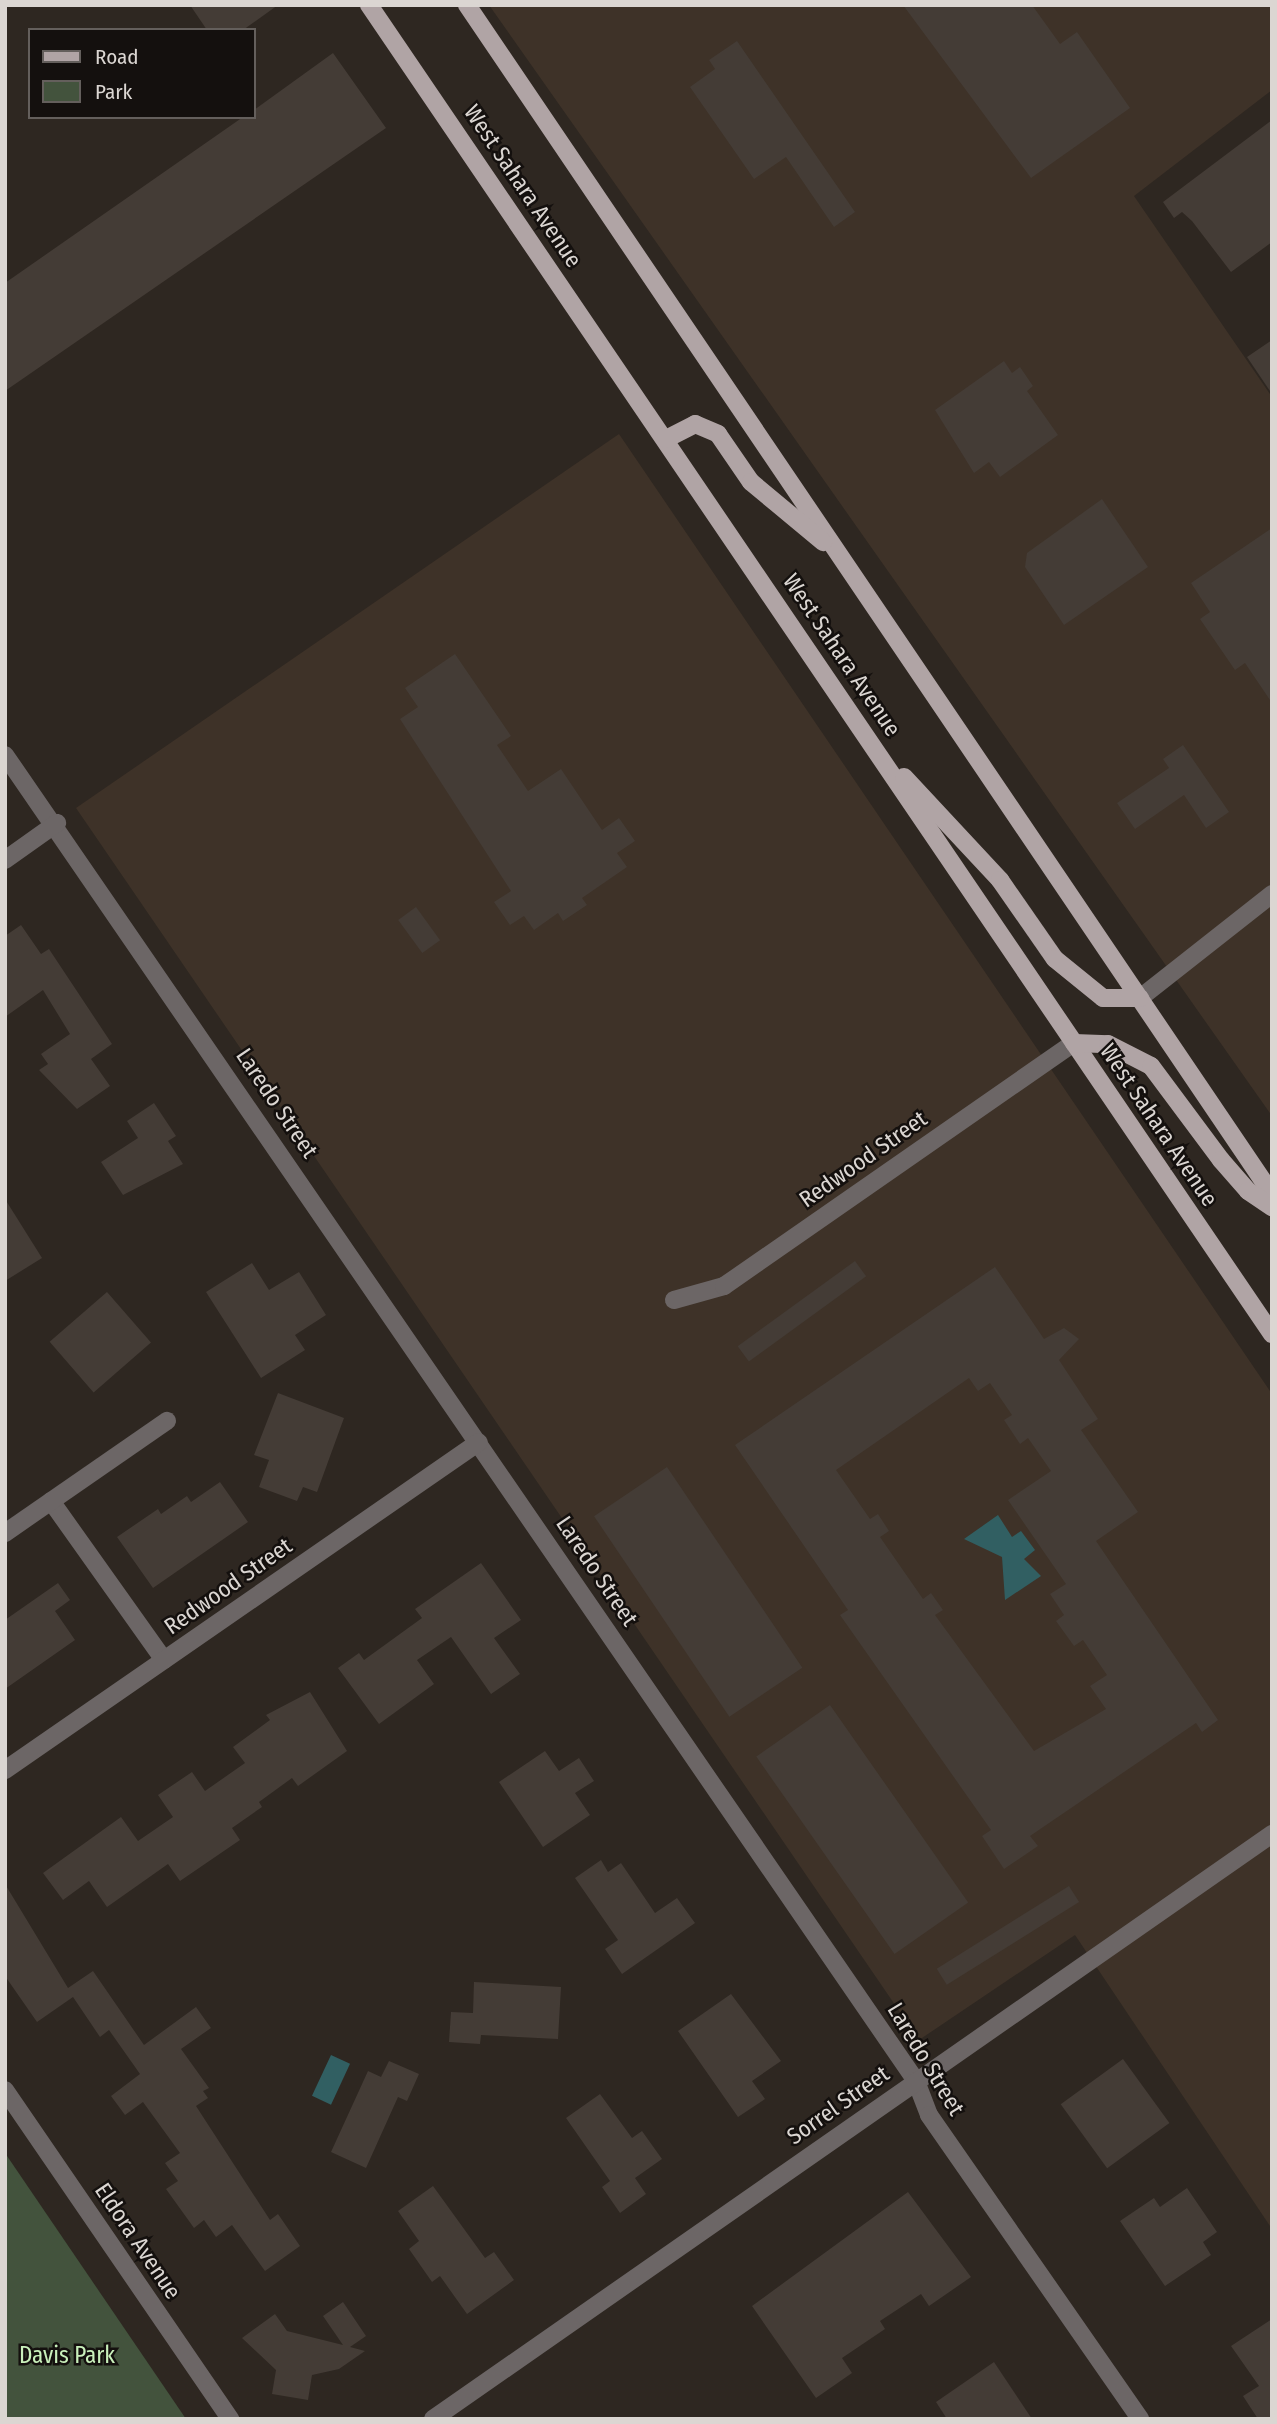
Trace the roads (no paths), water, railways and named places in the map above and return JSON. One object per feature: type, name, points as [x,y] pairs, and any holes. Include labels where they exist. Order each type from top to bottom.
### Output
[{"type":"main road","name":"West Sahara Avenue","points":[[369,5],[1272,1334]]},
{"type":"main road","points":[[467,5],[1272,1194]]},
{"type":"main road","points":[[666,439],[695,424],[718,434],[751,482],[839,556]]},
{"type":"main road","points":[[868,738],[1000,880],[1055,959],[1103,998],[1140,998]]},
{"type":"main road","points":[[1074,1043],[1108,1044],[1151,1066],[1220,1160],[1272,1207]]},
{"type":"street","name":"Laredo Street","points":[[5,755],[57,823],[916,2081],[929,2115],[1140,2419]]},
{"type":"street","points":[[5,860],[57,823]]},
{"type":"street","points":[[1140,998],[1272,894]]},
{"type":"street","name":"Redwood Street","points":[[674,1300],[724,1286],[1074,1043]]},
{"type":"street","points":[[5,1533],[167,1421]]},
{"type":"street","name":"Redwood Street","points":[[5,1770],[479,1442]]},
{"type":"street","points":[[51,1502],[164,1660]]},
{"type":"street","name":"Sorrel Street","points":[[433,2419],[1272,1834]]},
{"type":"street","name":"Eldora Avenue","points":[[5,2090],[230,2419]]},
{"type":"water","points":[[998,1515],[1012,1537],[1021,1531],[1035,1550],[1024,1559],[1041,1576],[1005,1600],[1002,1557],[964,1539]]},
{"type":"water","points":[[331,2055],[350,2064],[331,2105],[312,2096]]},
{"type":"park label","name":"Davis Park","points":[[67,2355]]}]
